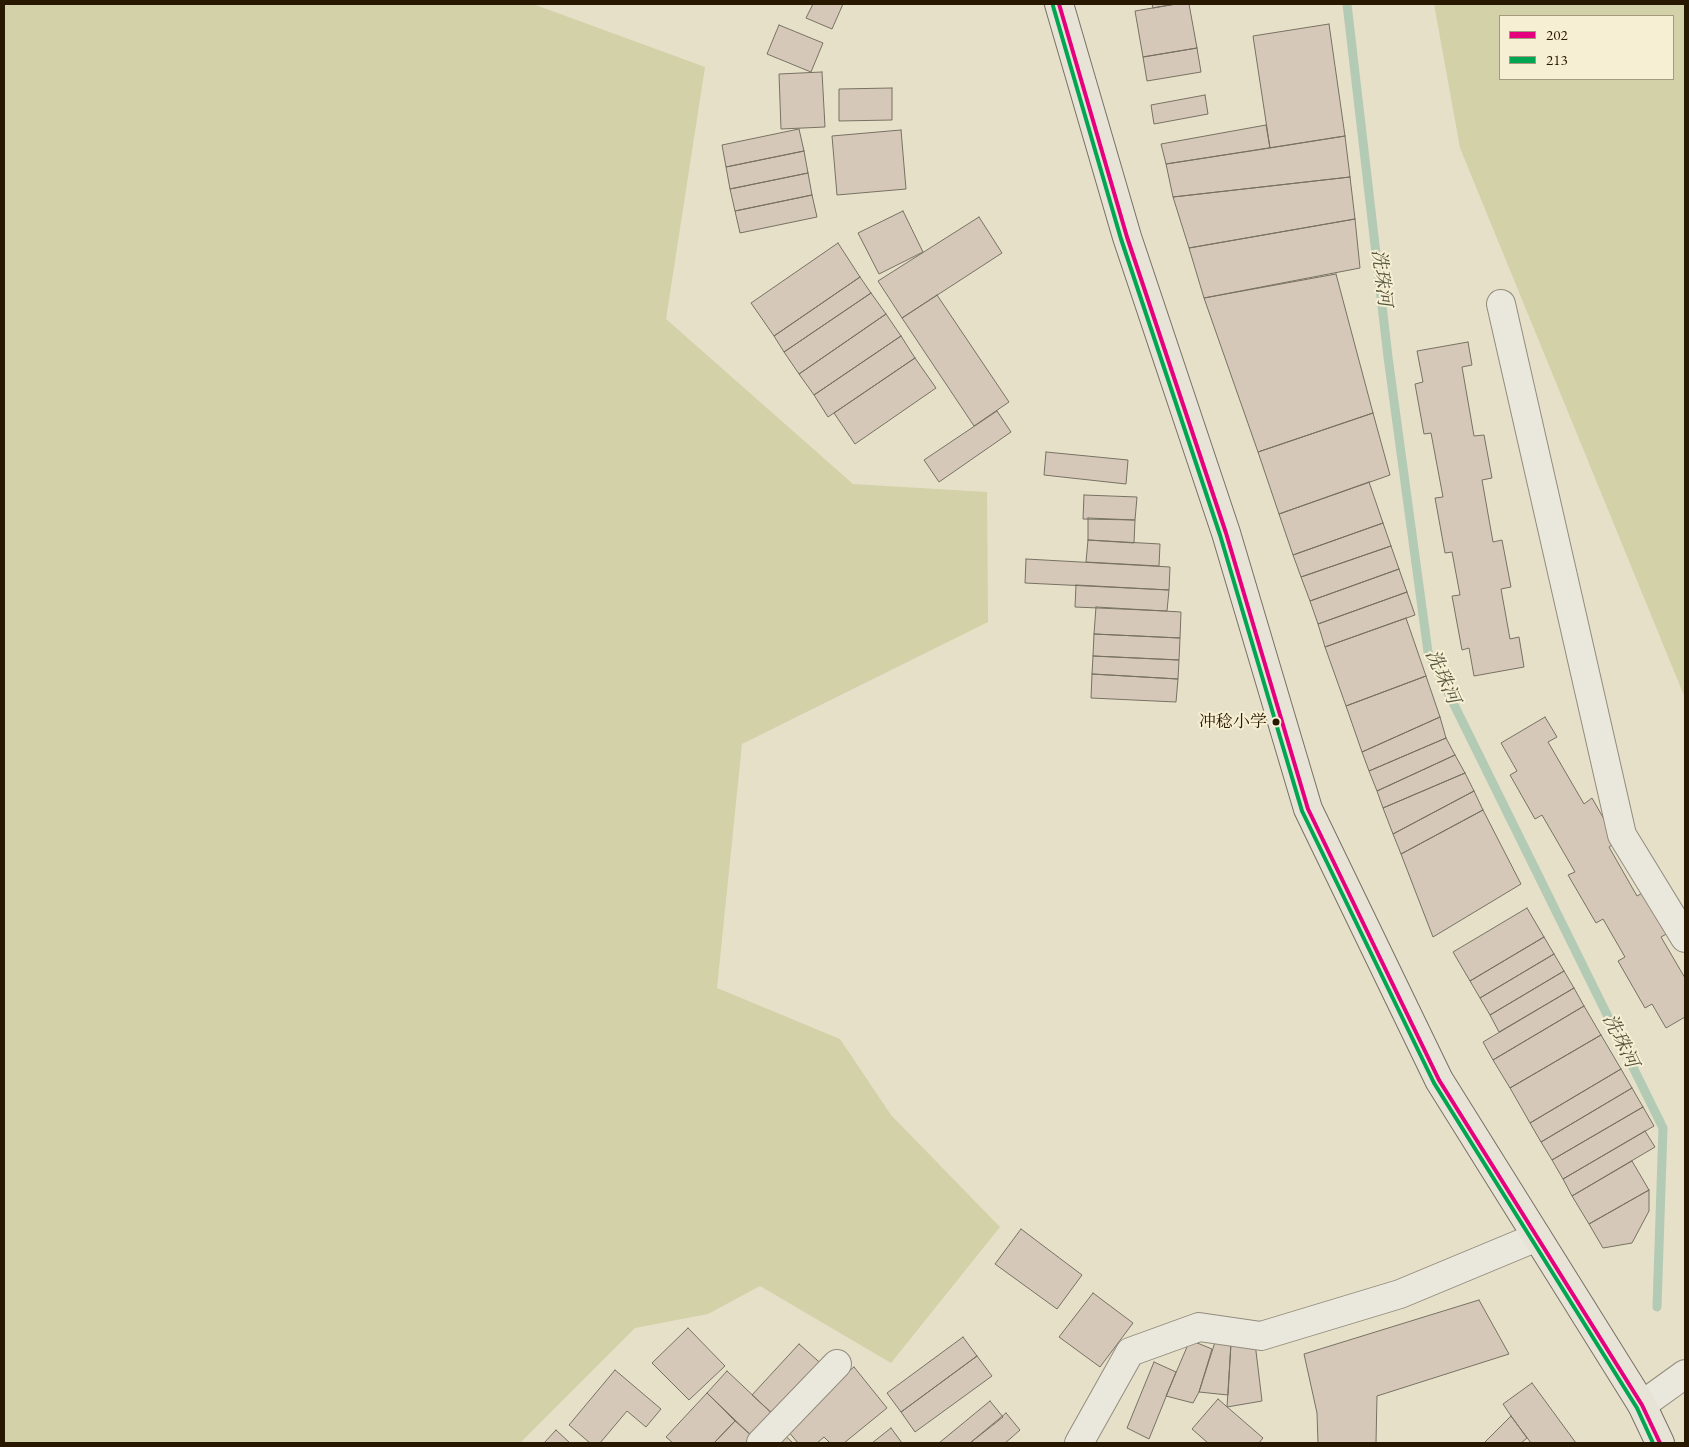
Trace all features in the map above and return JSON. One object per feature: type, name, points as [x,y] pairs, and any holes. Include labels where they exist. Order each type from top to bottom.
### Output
[{"type":"highway","points":[[1059,4],[1127,237],[1226,533],[1308,809],[1439,1080],[1642,1404],[1660,1443]]},
{"type":"street","points":[[1501,304],[1622,835],[1685,938]]},
{"type":"street","points":[[1079,1443],[1130,1352],[1199,1327],[1261,1336],[1400,1294],[1537,1237]]},
{"type":"street","points":[[761,1443],[837,1364]]},
{"type":"street","points":[[1642,1404],[1685,1374]]},
{"type":"green space","points":[[4,4],[533,4],[705,67],[666,319],[853,484],[987,492],[988,622],[742,744],[717,988],[840,1039],[891,1115],[1000,1227],[891,1363],[760,1286],[708,1314],[635,1328],[520,1443],[4,1443]]},
{"type":"green space","points":[[1434,4],[1685,4],[1685,698],[1460,148]]},
{"type":"building","points":[[813,4],[843,4],[832,29],[806,18]]},
{"type":"building","points":[[1152,4],[1176,4],[1153,8]]},
{"type":"building","points":[[1176,4],[1189,4],[1197,48],[1143,57],[1135,11]]},
{"type":"building","points":[[1329,24],[1345,136],[1270,148],[1253,36]]},
{"type":"building","points":[[779,25],[823,43],[811,72],[767,54]]},
{"type":"building","points":[[1197,48],[1201,72],[1147,81],[1143,57]]},
{"type":"building","points":[[822,72],[825,127],[781,129],[779,74]]},
{"type":"building","points":[[892,88],[892,120],[839,121],[839,89]]},
{"type":"building","points":[[1205,95],[1208,114],[1154,124],[1151,105]]},
{"type":"building","points":[[1266,125],[1270,148],[1166,164],[1161,144]]},
{"type":"building","points":[[799,129],[804,151],[726,167],[722,145]]},
{"type":"building","points":[[901,130],[906,189],[837,195],[832,136]]},
{"type":"building","points":[[1345,136],[1350,177],[1173,197],[1166,164]]},
{"type":"building","points":[[804,151],[808,173],[730,189],[726,167]]},
{"type":"building","points":[[808,173],[812,195],[735,211],[730,189]]},
{"type":"building","points":[[1350,177],[1355,219],[1189,248],[1173,197]]},
{"type":"building","points":[[812,195],[817,217],[740,233],[735,211]]},
{"type":"building","points":[[903,211],[923,252],[879,274],[858,233]]},
{"type":"building","points":[[979,217],[1002,253],[902,318],[878,281]]},
{"type":"building","points":[[1355,219],[1360,268],[1204,298],[1189,248]]},
{"type":"building","points":[[838,243],[860,277],[774,336],[751,303]]},
{"type":"building","points":[[1336,274],[1373,413],[1258,452],[1204,298]]},
{"type":"building","points":[[860,277],[871,293],[784,352],[774,336]]},
{"type":"building","points":[[871,293],[886,314],[799,374],[784,352]]},
{"type":"building","points":[[937,295],[1009,402],[974,426],[902,318]]},
{"type":"building","points":[[886,314],[901,336],[814,395],[799,374]]},
{"type":"building","points":[[901,336],[915,358],[828,417],[814,395]]},
{"type":"building","points":[[1468,342],[1472,365],[1462,367],[1474,436],[1484,435],[1492,478],[1482,480],[1493,542],[1502,540],[1511,587],[1501,589],[1510,639],[1519,637],[1524,667],[1474,676],[1469,648],[1462,650],[1452,596],[1460,595],[1452,552],[1445,553],[1435,498],[1443,497],[1431,433],[1424,434],[1415,384],[1423,382],[1417,351]]},
{"type":"building","points":[[915,358],[936,388],[855,444],[834,413]]},
{"type":"building","points":[[997,411],[1011,432],[939,482],[924,460]]},
{"type":"building","points":[[1373,413],[1390,475],[1279,514],[1258,452]]},
{"type":"building","points":[[1046,452],[1128,460],[1126,484],[1044,475]]},
{"type":"building","points":[[1369,482],[1383,523],[1293,555],[1279,514]]},
{"type":"building","points":[[1084,495],[1137,497],[1135,520],[1083,519]]},
{"type":"building","points":[[1088,518],[1135,520],[1134,543],[1088,540]]},
{"type":"building","points":[[1383,523],[1391,546],[1301,577],[1293,555]]},
{"type":"building","points":[[1088,540],[1160,544],[1159,566],[1086,562]]},
{"type":"building","points":[[1391,546],[1399,569],[1310,601],[1301,577]]},
{"type":"building","points":[[1026,559],[1170,567],[1169,590],[1025,583]]},
{"type":"building","points":[[1399,569],[1407,592],[1318,624],[1310,601]]},
{"type":"building","points":[[1076,585],[1169,590],[1167,611],[1075,607]]},
{"type":"building","points":[[1407,592],[1415,615],[1325,647],[1318,624]]},
{"type":"building","points":[[1096,607],[1181,612],[1180,638],[1094,634]]},
{"type":"building","points":[[1406,618],[1426,676],[1346,706],[1325,647]]},
{"type":"building","points":[[1094,634],[1180,638],[1179,660],[1093,656]]},
{"type":"building","points":[[1093,656],[1179,660],[1178,679],[1092,674]]},
{"type":"building","points":[[1092,674],[1178,679],[1176,702],[1091,698]]},
{"type":"building","points":[[1426,676],[1440,717],[1362,752],[1346,706]]},
{"type":"building","points":[[1440,717],[1446,738],[1369,771],[1362,752]]},
{"type":"building","points":[[1545,717],[1557,737],[1548,742],[1584,804],[1592,798],[1617,842],[1609,847],[1637,896],[1646,891],[1670,932],[1661,937],[1685,978],[1685,1017],[1666,1028],[1652,1004],[1645,1008],[1618,961],[1625,957],[1603,919],[1596,923],[1568,875],[1575,872],[1542,815],[1535,819],[1510,775],[1517,771],[1501,743]]},
{"type":"building","points":[[1446,738],[1455,755],[1377,791],[1369,771]]},
{"type":"building","points":[[1455,755],[1465,773],[1383,808],[1377,791]]},
{"type":"building","points":[[1465,773],[1474,791],[1393,834],[1383,808]]},
{"type":"building","points":[[1474,791],[1483,810],[1401,854],[1393,834]]},
{"type":"building","points":[[1483,810],[1521,884],[1433,937],[1401,854]]},
{"type":"building","points":[[1527,908],[1544,937],[1470,981],[1453,952]]},
{"type":"building","points":[[1544,937],[1554,954],[1480,998],[1470,981]]},
{"type":"building","points":[[1554,954],[1564,971],[1490,1015],[1480,998]]},
{"type":"building","points":[[1564,971],[1574,988],[1499,1032],[1490,1015]]},
{"type":"building","points":[[1574,988],[1584,1006],[1493,1060],[1483,1042]]},
{"type":"building","points":[[1584,1006],[1601,1035],[1510,1088],[1493,1060]]},
{"type":"building","points":[[1601,1035],[1621,1069],[1530,1123],[1510,1088]]},
{"type":"building","points":[[1621,1069],[1632,1088],[1541,1142],[1530,1123]]},
{"type":"building","points":[[1632,1088],[1643,1107],[1552,1160],[1541,1142]]},
{"type":"building","points":[[1643,1107],[1654,1126],[1563,1179],[1552,1160]]},
{"type":"building","points":[[1645,1131],[1655,1147],[1572,1196],[1563,1179]]},
{"type":"building","points":[[1632,1161],[1649,1190],[1589,1224],[1572,1196]]},
{"type":"building","points":[[1649,1190],[1649,1211],[1632,1243],[1603,1248],[1589,1224]]},
{"type":"building","points":[[1021,1229],[1082,1275],[1057,1309],[995,1264]]},
{"type":"building","points":[[1093,1293],[1133,1323],[1100,1367],[1059,1337]]},
{"type":"building","points":[[1479,1300],[1509,1354],[1377,1396],[1376,1443],[1318,1443],[1317,1413],[1304,1354]]},
{"type":"building","points":[[688,1328],[725,1366],[689,1400],[652,1363]]},
{"type":"building","points":[[963,1337],[977,1356],[901,1412],[887,1393]]},
{"type":"building","points":[[1216,1339],[1231,1343],[1228,1395],[1199,1392]]},
{"type":"building","points":[[1190,1340],[1212,1349],[1199,1392],[1193,1403],[1166,1396]]},
{"type":"building","points":[[1231,1343],[1255,1343],[1262,1401],[1227,1407]]},
{"type":"building","points":[[799,1344],[826,1368],[778,1419],[752,1395]]},
{"type":"building","points":[[977,1356],[992,1376],[915,1432],[901,1412]]},
{"type":"building","points":[[1154,1362],[1176,1372],[1149,1439],[1127,1428]]},
{"type":"building","points":[[854,1367],[887,1408],[844,1443],[830,1443],[824,1437],[817,1443],[798,1443],[783,1425]]},
{"type":"building","points":[[615,1370],[661,1409],[646,1427],[627,1411],[600,1443],[590,1443],[569,1425]]},
{"type":"building","points":[[727,1371],[778,1419],[757,1441],[707,1393]]},
{"type":"building","points":[[1532,1383],[1576,1443],[1531,1443],[1511,1416],[1503,1404]]},
{"type":"building","points":[[707,1393],[735,1421],[714,1443],[673,1443],[666,1437]]},
{"type":"building","points":[[1218,1399],[1263,1438],[1259,1443],[1208,1443],[1192,1429]]},
{"type":"building","points":[[990,1401],[1003,1417],[970,1443],[939,1443]]},
{"type":"building","points":[[1006,1413],[1020,1430],[1005,1443],[970,1443]]},
{"type":"building","points":[[1511,1416],[1527,1438],[1521,1443],[1484,1443]]},
{"type":"building","points":[[735,1421],[753,1437],[747,1443],[714,1443]]},
{"type":"building","points":[[891,1428],[902,1443],[872,1443]]},
{"type":"building","points":[[556,1430],[570,1443],[544,1443]]},
{"type":"building","points":[[780,1431],[793,1443],[768,1443]]},
{"type":"waterway","name":"洗珠河","points":[[1347,4],[1388,357],[1428,652],[1663,1128],[1657,1307]]},
{"type":"transit line","name":"202","points":[[1059,4],[1127,237],[1226,533],[1308,809],[1439,1080],[1642,1405],[1660,1443]]},
{"type":"transit line","name":"213","points":[[1053,6],[1121,239],[1220,535],[1302,811],[1434,1083],[1637,1408],[1653,1443]]},
{"type":"place","name":"冲稔小学","points":[[1276,722]]}]
